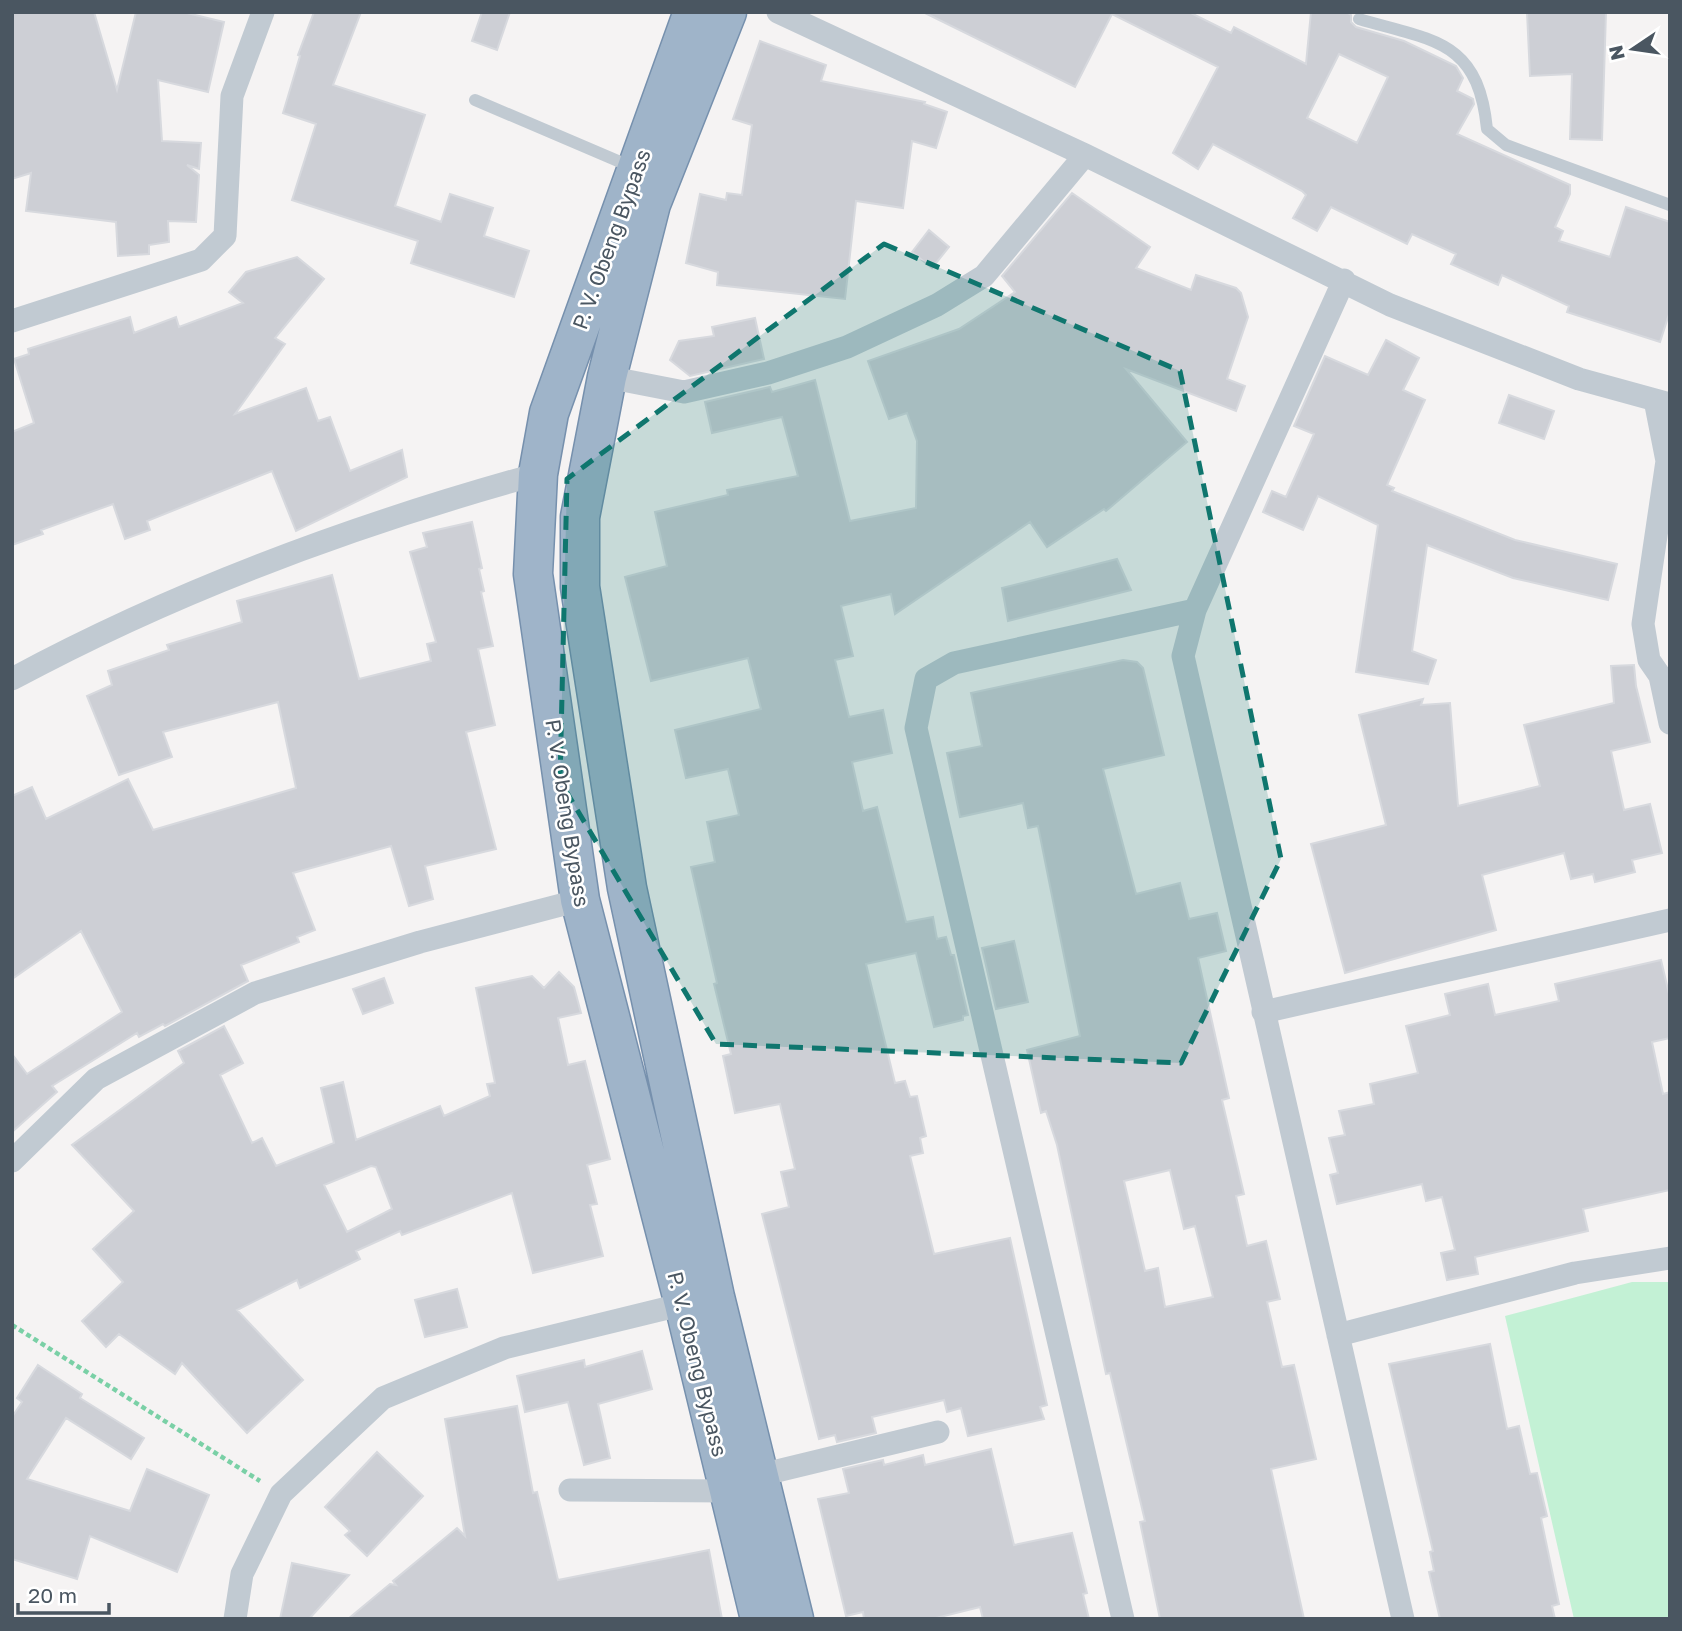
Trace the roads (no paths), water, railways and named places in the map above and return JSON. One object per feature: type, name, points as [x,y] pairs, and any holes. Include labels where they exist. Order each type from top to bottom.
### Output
[{"type":"highway","name":"P. V. Obeng Bypass","points":[[692,12],[549,414],[538,474],[533,573],[580,900],[684,1304],[744,1483],[794,1619]]},
{"type":"highway","name":"P. V. Obeng Bypass","points":[[727,12],[651,204],[607,377],[580,517],[580,587],[627,888],[715,1297],[744,1483],[760,1619]]},
{"type":"street","points":[[12,321],[201,260],[225,236],[232,96],[263,12]]},
{"type":"street","points":[[778,12],[1085,155],[1344,280],[1390,305],[1579,379],[1662,402],[1667,461],[1643,624],[1649,660],[1660,676],[1670,723]]},
{"type":"street","points":[[607,377],[684,392],[768,373],[847,347],[937,305],[984,276],[1085,155]]},
{"type":"street","points":[[1344,280],[1195,610],[1183,656],[1403,1619]]},
{"type":"street","points":[[12,679],[97,633],[301,548],[428,504],[538,474]]},
{"type":"street","points":[[1124,1619],[916,728],[926,679],[954,663],[1195,610]]},
{"type":"street","points":[[12,1161],[96,1079],[256,993],[420,943],[580,900]]},
{"type":"street","points":[[1263,1012],[1670,920]]},
{"type":"street","points":[[1338,1335],[1575,1273],[1670,1258]]},
{"type":"street","points":[[235,1619],[242,1574],[281,1494],[383,1398],[504,1348],[684,1304]]},
{"type":"street","points":[[570,1490],[744,1483],[938,1432]]},
{"type":"lane","points":[[1359,19],[1438,43],[1468,63],[1484,96],[1487,129],[1506,145],[1670,205]]},
{"type":"lane","points":[[475,100],[636,168]]}]
